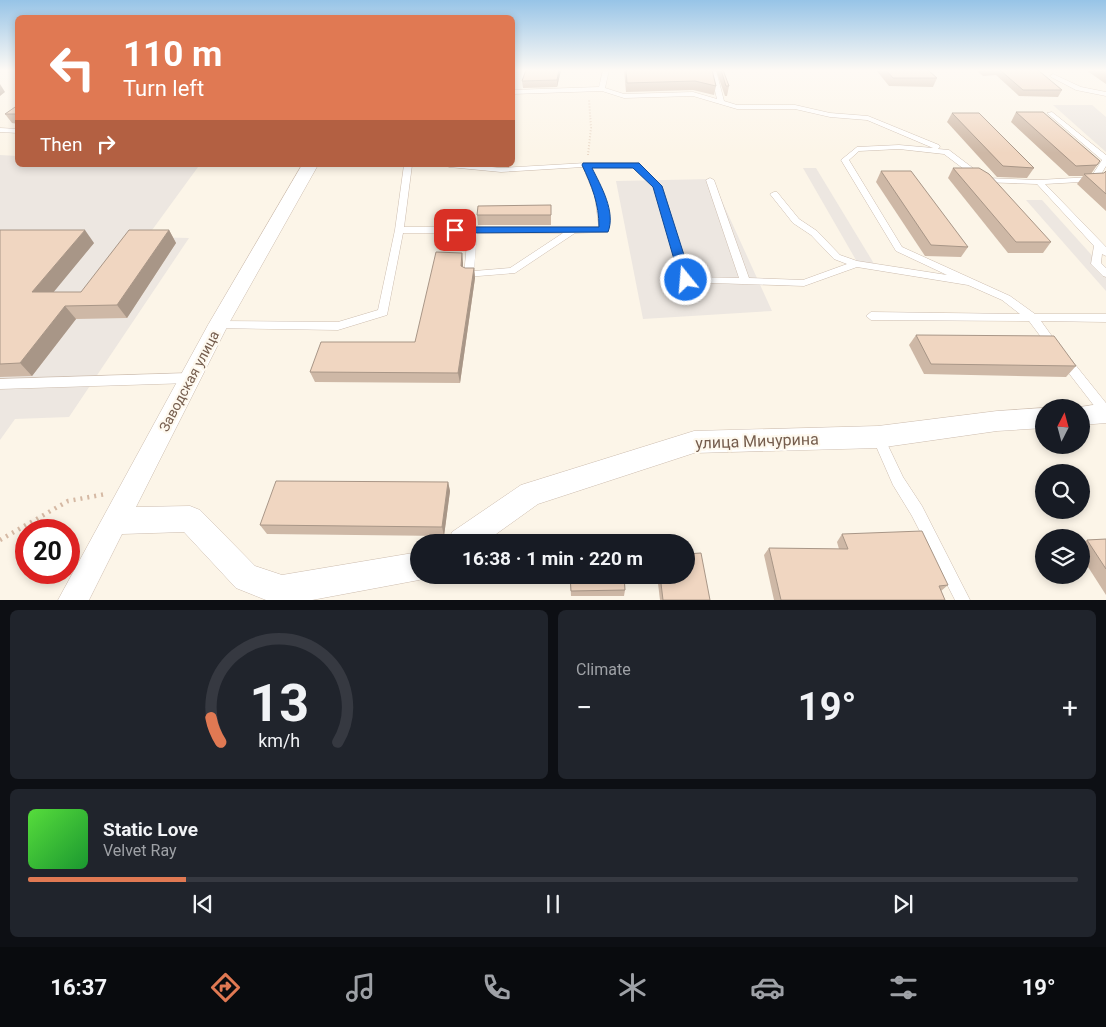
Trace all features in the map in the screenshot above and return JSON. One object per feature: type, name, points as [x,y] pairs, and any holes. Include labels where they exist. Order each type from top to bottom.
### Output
[{"type":"street","name":"Заводская улица","points":[[73,600],[218,325],[309,167]]},
{"type":"street","points":[[1090,414],[1106,413]]},
{"type":"street","name":"улица Мичурина","points":[[473,534],[530,494],[694,442],[878,437],[997,421],[1035,419]]},
{"type":"street","points":[[115,521],[190,518],[246,578],[282,590],[410,568]]},
{"type":"lane","points":[[706,98],[737,107],[795,107],[830,115],[868,118],[946,152],[984,180],[1039,182],[1094,179],[1106,160],[1050,113]]},
{"type":"lane","points":[[719,98],[720,102]]},
{"type":"lane","points":[[0,130],[15,131]]},
{"type":"lane","points":[[946,152],[899,146],[857,149],[845,160],[899,249],[1006,298],[1032,317],[1106,413]]},
{"type":"lane","points":[[399,230],[604,230],[604,209],[598,189],[586,165]]},
{"type":"lane","points":[[470,167],[501,170],[586,165],[636,165],[658,186],[686,280],[804,283],[856,264]]},
{"type":"lane","points":[[218,325],[338,326],[383,312],[399,230],[408,167]]},
{"type":"lane","points":[[710,180],[745,282]]},
{"type":"lane","points":[[1039,182],[1106,254]]},
{"type":"lane","points":[[774,194],[796,221],[814,233],[836,257],[856,264],[970,282]]},
{"type":"lane","points":[[473,230],[469,275],[512,271],[573,230]]},
{"type":"lane","points":[[1098,247],[1096,264],[1106,274]]},
{"type":"lane","points":[[871,316],[1106,318]]},
{"type":"lane","points":[[0,384],[190,378]]},
{"type":"lane","points":[[878,437],[898,481],[917,511],[964,600]]},
{"type":"path","points":[[586,165],[591,128],[589,98]]},
{"type":"path","points":[[0,540],[68,501],[130,492]]},
{"type":"shaded area","points":[[1053,105],[1092,105],[1106,117],[1106,152]]},
{"type":"shaded area","points":[[0,155],[15,156],[15,167],[198,167],[147,237],[189,238],[69,417],[15,419],[0,440]]},
{"type":"shaded area","points":[[803,168],[816,168],[876,267],[860,267]]},
{"type":"shaded area","points":[[712,179],[772,311],[643,319],[616,181]]},
{"type":"shaded area","points":[[1026,200],[1042,200],[1106,271],[1106,291]]},
{"type":"building","points":[[15,107],[15,114],[5,114]]},
{"type":"building","points":[[1016,112],[1043,112],[1100,161],[1097,165],[1076,166]]},
{"type":"building","points":[[952,113],[979,113],[1034,168],[1003,166]]},
{"type":"building","points":[[953,168],[979,168],[989,174],[1051,242],[1016,242]]},
{"type":"building","points":[[881,171],[911,171],[968,247],[931,245]]},
{"type":"building","points":[[1106,171],[1106,194],[1084,174],[1104,173]]},
{"type":"building","points":[[551,205],[551,215],[477,215],[478,206]]},
{"type":"building","points":[[0,230],[85,230],[32,292],[81,292],[129,230],[169,230],[117,305],[65,306],[20,363],[0,364]]},
{"type":"building","points":[[436,252],[462,253],[461,266],[474,268],[458,373],[310,372],[321,342],[415,342]]},
{"type":"building","points":[[916,335],[1054,336],[1076,366],[931,364]]},
{"type":"building","points":[[276,481],[448,482],[442,527],[260,525]]},
{"type":"building","points":[[922,531],[948,585],[939,586],[945,600],[781,600],[769,548],[848,549],[842,534]]},
{"type":"building","points":[[1106,539],[1106,569],[1090,545],[1090,540]]},
{"type":"building","points":[[695,553],[701,553],[710,600],[663,600],[661,584],[695,584]]},
{"type":"building","points":[[571,584],[625,584],[625,590],[571,591]]},
{"type":"route","points":[[455,230],[604,230],[604,209],[598,189],[586,165],[636,165],[658,186],[686,280]]}]
